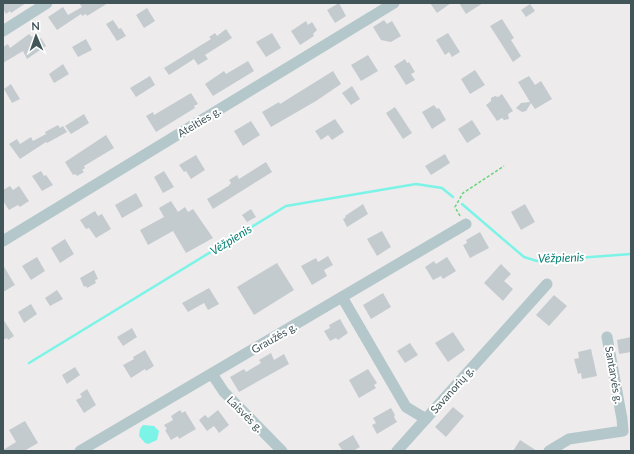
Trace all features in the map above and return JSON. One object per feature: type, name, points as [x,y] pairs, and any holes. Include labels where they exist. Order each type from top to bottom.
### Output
[{"type":"street","points":[[3,31],[47,3]]},
{"type":"street","name":"Ateities g.","points":[[3,241],[394,3]]},
{"type":"street","name":"Graužės g.","points":[[80,451],[466,224]]},
{"type":"street","name":"Savanorių g.","points":[[342,298],[406,407],[426,419],[547,284]]},
{"type":"street","name":"Santarvės g.","points":[[549,451],[569,439],[623,431],[608,337]]},
{"type":"street","name":"Laisvės g.","points":[[212,374],[224,392],[282,451]]},
{"type":"street","points":[[397,451],[426,419]]},
{"type":"path","points":[[466,224],[455,207],[459,198],[463,193],[504,166]]},
{"type":"water","points":[[143,425],[154,426],[159,431],[157,440],[148,444],[145,443],[139,436],[140,429]]},
{"type":"building","points":[[3,3],[26,3],[11,13],[10,11],[6,14],[3,9]]},
{"type":"building","points":[[79,3],[108,3],[87,16],[86,14],[82,16],[81,14],[57,30],[48,17],[63,7],[68,15],[82,7]]},
{"type":"building","points":[[339,3],[346,16],[335,23],[327,10]]},
{"type":"building","points":[[430,3],[451,3],[437,13]]},
{"type":"building","points":[[459,3],[483,3],[466,14]]},
{"type":"building","points":[[530,4],[535,11],[526,17],[521,10]]},
{"type":"building","points":[[147,8],[155,21],[144,28],[136,15]]},
{"type":"building","points":[[502,19],[514,38],[511,40],[521,56],[513,62],[490,26]]},
{"type":"building","points":[[113,20],[126,36],[117,41],[106,24]]},
{"type":"building","points":[[384,20],[387,24],[392,21],[401,36],[391,42],[381,40],[373,27]]},
{"type":"building","points":[[306,21],[308,25],[312,22],[317,30],[313,34],[314,36],[300,45],[291,31]]},
{"type":"building","points":[[226,29],[232,38],[205,55],[208,59],[198,65],[194,59],[169,75],[164,68],[211,39],[209,37],[215,33],[217,36]]},
{"type":"building","points":[[272,33],[281,48],[266,57],[256,42]]},
{"type":"building","points":[[448,33],[460,52],[452,57],[449,52],[445,55],[436,40]]},
{"type":"building","points":[[29,34],[32,37],[35,35],[37,40],[41,38],[46,46],[27,59],[23,51],[3,63],[3,47],[8,44],[10,48]]},
{"type":"building","points":[[86,39],[92,50],[78,57],[72,47]]},
{"type":"building","points":[[368,55],[378,71],[361,81],[351,65]]},
{"type":"building","points":[[405,59],[407,63],[409,62],[415,72],[411,74],[415,80],[406,85],[394,66]]},
{"type":"building","points":[[248,61],[254,71],[213,96],[205,84],[224,71],[226,74]]},
{"type":"building","points":[[63,64],[69,74],[54,83],[49,74]]},
{"type":"building","points":[[475,70],[485,85],[470,94],[461,79]]},
{"type":"building","points":[[333,71],[341,84],[316,101],[271,127],[262,112],[279,102],[280,104]]},
{"type":"building","points":[[150,76],[155,85],[136,97],[130,88]]},
{"type":"building","points":[[529,76],[535,85],[541,81],[552,99],[535,109],[531,103],[526,111],[522,112],[516,108],[521,103],[530,102],[518,82]]},
{"type":"building","points":[[11,84],[20,99],[12,103],[4,89]]},
{"type":"building","points":[[352,86],[360,99],[351,105],[342,93]]},
{"type":"building","points":[[191,93],[198,104],[194,106],[195,108],[156,132],[146,116],[153,112],[154,115]]},
{"type":"building","points":[[502,94],[513,111],[508,114],[509,119],[504,120],[502,118],[497,121],[486,105],[491,101],[491,98],[495,96],[498,97]]},
{"type":"building","points":[[434,105],[437,109],[439,108],[446,120],[432,129],[422,112]]},
{"type":"building","points":[[395,107],[412,133],[403,139],[386,113]]},
{"type":"building","points":[[84,114],[89,123],[71,134],[65,126]]},
{"type":"building","points":[[335,119],[344,132],[332,140],[328,135],[321,140],[315,131]]},
{"type":"building","points":[[472,120],[481,134],[467,143],[458,129]]},
{"type":"building","points":[[251,121],[260,135],[243,146],[234,131]]},
{"type":"building","points":[[58,125],[60,128],[63,126],[67,132],[47,143],[46,142],[20,159],[9,144],[17,139],[20,144],[31,137],[33,141]]},
{"type":"building","points":[[106,135],[114,148],[84,166],[85,168],[82,170],[84,172],[77,176],[75,174],[73,175],[65,162]]},
{"type":"building","points":[[445,154],[450,163],[431,175],[425,166]]},
{"type":"building","points":[[196,155],[205,170],[191,179],[186,171],[184,172],[179,165]]},
{"type":"building","points":[[266,162],[272,172],[213,209],[207,199],[230,185],[231,183],[229,180],[237,175],[239,179]]},
{"type":"building","points":[[41,171],[53,185],[42,191],[32,176]]},
{"type":"building","points":[[164,171],[174,187],[163,193],[154,177]]},
{"type":"building","points":[[10,186],[13,190],[19,186],[29,201],[20,207],[18,205],[9,210],[3,201],[3,190]]},
{"type":"building","points":[[136,193],[143,206],[122,218],[115,205]]},
{"type":"building","points":[[171,201],[178,212],[185,207],[188,212],[193,209],[213,238],[186,253],[173,231],[148,245],[140,230],[164,217],[159,208]]},
{"type":"building","points":[[363,204],[368,214],[347,227],[343,219],[346,217],[345,216]]},
{"type":"building","points":[[525,204],[535,222],[521,230],[511,212]]},
{"type":"building","points":[[251,209],[256,217],[247,222],[242,215]]},
{"type":"building","points":[[95,211],[98,216],[102,214],[111,229],[96,238],[89,228],[86,229],[80,220]]},
{"type":"building","points":[[382,231],[391,247],[377,256],[367,239]]},
{"type":"building","points":[[480,232],[489,248],[470,258],[463,245],[467,243],[466,240]]},
{"type":"building","points":[[65,239],[74,254],[60,263],[51,248]]},
{"type":"building","points":[[328,256],[333,265],[324,270],[327,276],[312,285],[301,266],[316,258],[318,262]]},
{"type":"building","points":[[37,257],[45,271],[31,280],[22,266]]},
{"type":"building","points":[[447,257],[456,271],[443,279],[441,276],[433,280],[425,267],[434,261],[436,264]]},
{"type":"building","points":[[277,263],[294,290],[254,315],[237,287]]},
{"type":"building","points":[[501,264],[511,274],[504,281],[513,289],[503,301],[484,283]]},
{"type":"building","points":[[3,265],[15,285],[3,292]]},
{"type":"building","points":[[94,270],[98,279],[95,280],[96,283],[87,288],[86,286],[84,287],[80,278]]},
{"type":"building","points":[[209,288],[219,304],[208,310],[204,303],[188,312],[182,303]]},
{"type":"building","points":[[57,290],[63,299],[50,306],[45,298]]},
{"type":"building","points":[[383,293],[391,307],[371,319],[363,305]]},
{"type":"building","points":[[554,295],[567,306],[549,326],[536,315]]},
{"type":"building","points":[[31,304],[37,314],[24,323],[18,312]]},
{"type":"building","points":[[3,319],[14,336],[8,340],[7,338],[3,340]]},
{"type":"building","points":[[340,319],[348,333],[338,340],[336,338],[330,341],[324,331],[330,328],[329,325]]},
{"type":"building","points":[[132,328],[137,337],[123,346],[117,337]]},
{"type":"building","points":[[453,332],[465,350],[448,362],[435,343]]},
{"type":"building","points":[[631,337],[631,352],[619,354],[617,340]]},
{"type":"building","points":[[410,343],[418,355],[405,363],[397,351]]},
{"type":"building","points":[[591,349],[597,376],[582,379],[581,373],[578,374],[574,359],[579,358],[578,352]]},
{"type":"building","points":[[145,350],[154,366],[146,371],[145,369],[131,378],[123,365],[134,359],[133,357]]},
{"type":"building","points":[[271,353],[274,360],[284,354],[289,364],[239,392],[230,377],[244,369],[246,372],[261,363],[259,360]]},
{"type":"building","points":[[75,367],[80,375],[67,384],[62,375]]},
{"type":"building","points":[[368,369],[377,383],[374,385],[376,388],[359,398],[349,380]]},
{"type":"building","points":[[87,389],[96,405],[84,413],[76,400],[82,397],[80,394]]},
{"type":"building","points":[[453,407],[464,416],[446,437],[435,427]]},
{"type":"building","points":[[391,408],[397,422],[377,434],[372,425],[376,423],[373,418]]},
{"type":"building","points":[[180,410],[182,413],[185,411],[196,429],[179,439],[178,436],[171,440],[165,430],[167,429],[164,425],[173,420],[171,416]]},
{"type":"building","points":[[218,410],[229,425],[219,433],[214,426],[207,431],[199,420],[205,415],[208,418]]},
{"type":"building","points":[[25,421],[38,443],[24,451],[3,451],[16,442],[9,430]]},
{"type":"building","points":[[353,435],[360,447],[353,451],[343,451],[338,444]]},
{"type":"building","points":[[520,440],[537,451],[513,451]]},
{"type":"waterway","name":"Vėžpienis","points":[[29,363],[286,206],[416,184],[442,188],[453,197]]},
{"type":"waterway","name":"Vėžpienis","points":[[462,204],[524,257],[537,261],[631,254]]}]
